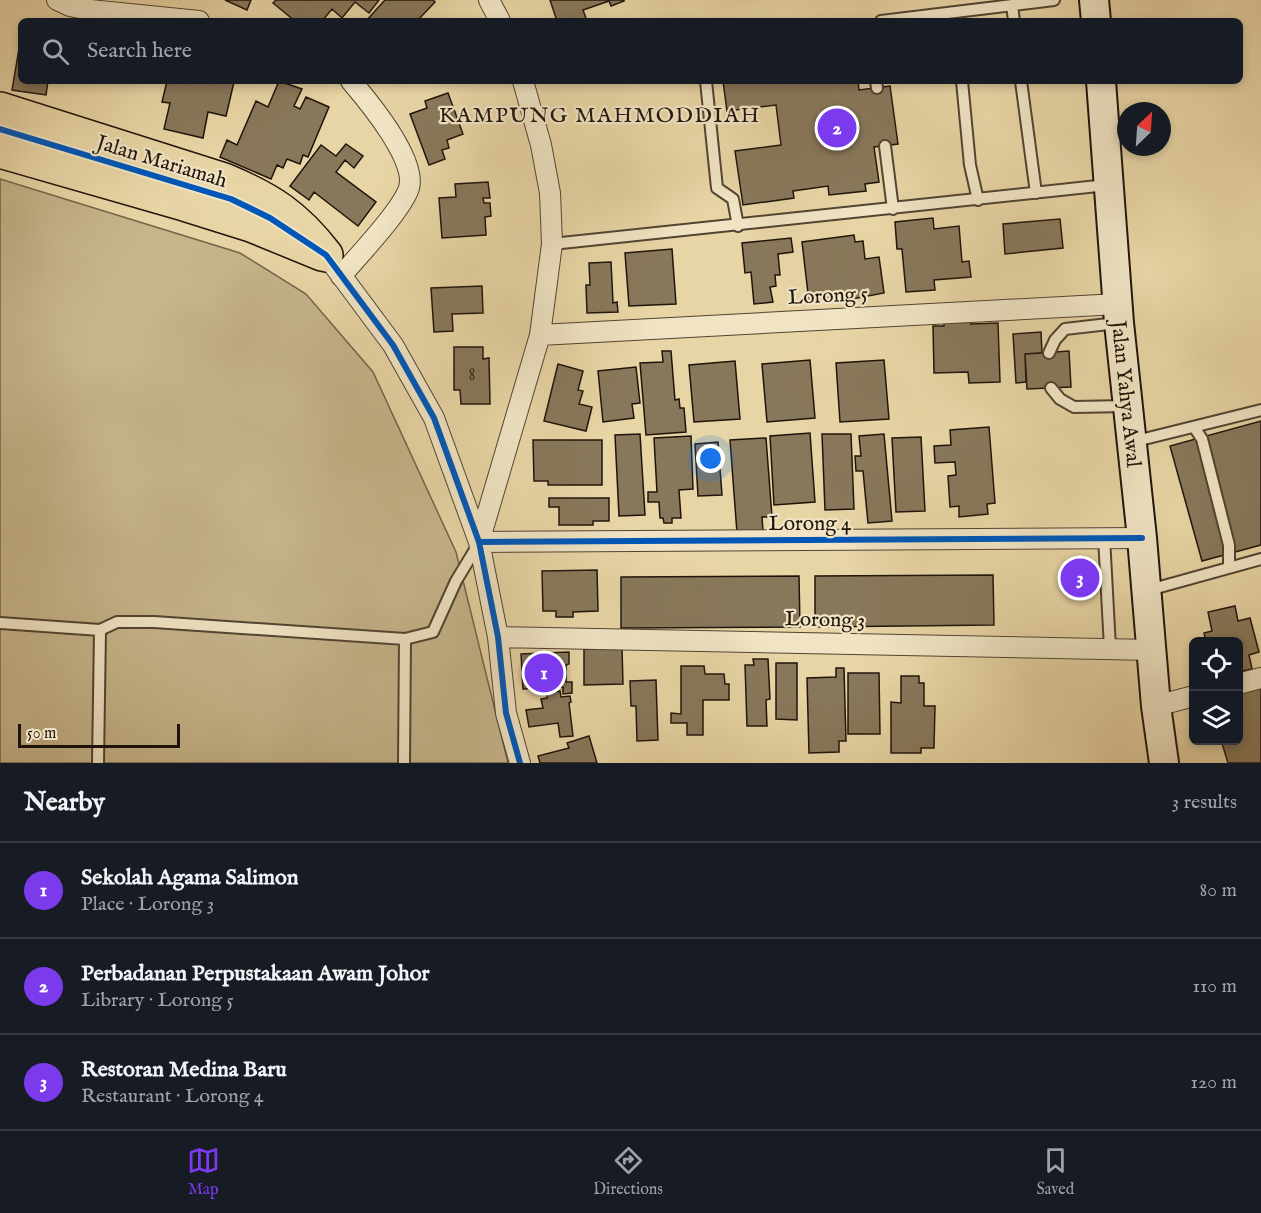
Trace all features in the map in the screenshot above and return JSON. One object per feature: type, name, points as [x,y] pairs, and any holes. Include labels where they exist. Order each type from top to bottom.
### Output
[{"type":"highway","points":[[0,109],[224,180],[259,195],[292,217],[311,235],[334,266]]},
{"type":"highway","points":[[0,152],[251,225],[334,266]]},
{"type":"main road","points":[[1094,0],[1096,18]]},
{"type":"main road","name":"Jalan Yahya Awal","points":[[1101,84],[1118,314],[1142,538],[1156,706],[1164,763]]},
{"type":"street","points":[[57,0],[70,6],[90,10],[169,18]]},
{"type":"street","points":[[489,0],[498,18]]},
{"type":"street","points":[[334,266],[397,207],[409,188],[409,166],[382,120],[353,84]]},
{"type":"street","points":[[479,542],[540,334],[552,244],[550,193],[541,145],[524,84]]},
{"type":"street","name":"Jalan Mariamah","points":[[0,129],[231,199],[270,218],[334,266],[393,345],[434,418],[479,542],[498,637],[506,713],[520,763]]},
{"type":"street","name":"Lorong 5","points":[[540,334],[1118,314]]},
{"type":"street","name":"Lorong 4","points":[[479,542],[1142,538]]},
{"type":"street","name":"Lorong 3","points":[[498,637],[1152,650]]},
{"type":"street","points":[[1243,683],[1261,678]]},
{"type":"street","points":[[1156,706],[1189,697]]},
{"type":"lane","points":[[927,18],[957,16],[1012,5],[1054,0]]},
{"type":"lane","points":[[1012,5],[1014,18]]},
{"type":"lane","points":[[706,84],[717,188],[733,198],[738,226]]},
{"type":"lane","points":[[962,84],[970,165],[978,200]]},
{"type":"lane","points":[[1021,84],[1036,194]]},
{"type":"lane","points":[[885,146],[893,209]]},
{"type":"lane","points":[[552,244],[1110,185]]},
{"type":"lane","points":[[1049,352],[1055,340],[1065,329],[1118,314]]},
{"type":"lane","points":[[1051,388],[1060,399],[1074,407],[1127,406]]},
{"type":"lane","points":[[1132,442],[1261,410]]},
{"type":"lane","points":[[1194,427],[1202,440],[1229,545],[1229,568]]},
{"type":"lane","points":[[1104,537],[1110,648]]},
{"type":"lane","points":[[0,623],[100,630],[117,622],[154,622],[405,639],[433,632],[456,581],[479,542]]},
{"type":"lane","points":[[1146,591],[1261,559]]},
{"type":"lane","points":[[98,763],[100,630]]},
{"type":"lane","points":[[404,763],[405,639]]},
{"type":"shaded area","points":[[0,179],[240,253],[306,294],[373,372],[456,552],[508,763],[0,763]]},
{"type":"building","points":[[225,0],[251,0],[247,10]]},
{"type":"building","points":[[276,0],[379,0],[369,13],[355,2],[342,18],[332,9],[324,18],[291,18],[273,3]]},
{"type":"building","points":[[385,0],[433,0],[435,2],[420,18],[369,18]]},
{"type":"building","points":[[550,0],[624,0],[611,6],[609,1],[583,10],[586,18],[556,18]]},
{"type":"building","points":[[18,55],[18,84],[48,84],[46,95],[12,90]]},
{"type":"building","points":[[166,84],[234,84],[226,116],[208,112],[203,138],[164,129],[170,103],[162,102]]},
{"type":"building","points":[[278,84],[288,84],[302,89],[294,106],[300,109],[306,97],[329,107],[308,157],[303,155],[300,164],[287,159],[283,168],[277,165],[271,179],[220,157],[227,140],[237,145],[256,101],[268,107]]},
{"type":"building","points":[[723,84],[858,84],[859,90],[890,86],[898,144],[874,147],[879,182],[865,184],[866,191],[829,195],[828,186],[793,191],[794,198],[743,205],[735,151],[781,145],[776,105],[727,111]]},
{"type":"building","points":[[448,93],[463,134],[447,140],[449,148],[442,150],[445,159],[429,165],[410,114],[427,108],[425,101]]},
{"type":"building","points":[[346,144],[363,156],[354,168],[345,160],[336,172],[376,202],[358,226],[314,192],[309,200],[290,186],[321,145],[336,156]]},
{"type":"building","points":[[488,182],[490,198],[483,198],[484,203],[490,203],[491,216],[485,217],[486,235],[442,238],[439,198],[456,197],[455,184]]},
{"type":"building","points":[[933,218],[934,229],[959,226],[962,262],[969,261],[971,277],[934,280],[935,290],[906,292],[902,249],[897,249],[895,222]]},
{"type":"building","points":[[1060,219],[1063,248],[1005,254],[1003,224]]},
{"type":"building","points":[[854,235],[855,242],[863,241],[865,259],[879,257],[884,293],[842,301],[841,298],[809,302],[802,242]]},
{"type":"building","points":[[791,238],[793,252],[778,254],[780,275],[775,275],[776,286],[770,287],[773,302],[754,304],[751,272],[745,273],[742,243]]},
{"type":"building","points":[[672,249],[676,304],[629,306],[625,253]]},
{"type":"building","points":[[611,262],[613,303],[617,302],[618,312],[587,313],[586,285],[590,285],[589,263]]},
{"type":"building","points":[[482,286],[483,313],[452,314],[453,331],[434,332],[431,288]]},
{"type":"building","points":[[971,315],[971,324],[998,323],[1000,382],[969,383],[968,372],[934,373],[933,326],[944,326],[944,316]]},
{"type":"building","points":[[1041,332],[1042,353],[1025,354],[1026,382],[1016,383],[1013,334]]},
{"type":"building","points":[[454,347],[483,347],[483,359],[489,358],[490,404],[461,404],[460,390],[454,390]]},
{"type":"building","points":[[662,351],[671,351],[675,400],[679,399],[680,408],[684,408],[686,432],[646,435],[640,363],[663,362]]},
{"type":"building","points":[[1069,351],[1071,387],[1027,389],[1025,354]]},
{"type":"building","points":[[810,360],[815,418],[767,422],[762,364]]},
{"type":"building","points":[[884,360],[889,419],[840,422],[836,363]]},
{"type":"building","points":[[735,361],[740,419],[694,422],[689,365]]},
{"type":"building","points":[[558,364],[583,371],[578,390],[583,391],[579,404],[592,407],[586,431],[544,421]]},
{"type":"building","points":[[636,367],[640,403],[632,404],[634,418],[603,422],[598,371]]},
{"type":"building","points":[[1261,421],[1261,545],[1202,561],[1170,446]]},
{"type":"building","points":[[989,427],[995,503],[987,504],[988,514],[959,517],[959,506],[950,507],[948,476],[956,475],[955,462],[935,463],[934,446],[951,445],[950,430]]},
{"type":"building","points":[[810,433],[815,502],[774,505],[770,436]]},
{"type":"building","points":[[640,434],[645,515],[619,516],[615,435]]},
{"type":"building","points":[[822,434],[851,434],[854,509],[825,510]]},
{"type":"building","points":[[884,434],[892,521],[868,523],[863,471],[856,471],[855,456],[861,456],[859,436]]},
{"type":"building","points":[[691,436],[693,489],[679,490],[681,518],[672,518],[672,523],[664,523],[663,518],[660,518],[659,502],[648,502],[648,492],[657,492],[654,438]]},
{"type":"building","points":[[921,437],[925,511],[896,512],[892,438]]},
{"type":"building","points":[[766,438],[772,517],[762,517],[763,531],[737,533],[730,440]]},
{"type":"building","points":[[533,440],[602,440],[602,485],[548,485],[548,481],[534,481]]},
{"type":"building","points":[[718,442],[722,495],[698,496],[695,444]]},
{"type":"building","points":[[549,498],[609,498],[609,521],[593,521],[593,525],[559,525],[559,507],[549,507]]},
{"type":"building","points":[[597,570],[598,611],[573,612],[573,617],[556,617],[556,611],[543,611],[542,571]]},
{"type":"building","points":[[993,575],[994,625],[815,627],[815,576]]},
{"type":"building","points":[[799,576],[800,627],[621,628],[621,577]]},
{"type":"building","points":[[1235,606],[1238,621],[1250,618],[1259,652],[1249,655],[1252,669],[1243,671],[1243,637],[1205,637],[1204,633],[1212,631],[1208,612]]},
{"type":"building","points":[[622,648],[623,684],[584,685],[584,649]]},
{"type":"building","points":[[569,652],[566,682],[572,682],[572,693],[563,694],[563,687],[523,689],[521,654]]},
{"type":"building","points":[[753,659],[768,659],[770,699],[766,700],[767,726],[747,726],[745,665],[754,665]]},
{"type":"building","points":[[776,663],[797,663],[797,720],[776,719]]},
{"type":"building","points":[[681,666],[704,666],[705,674],[724,674],[725,684],[729,684],[729,700],[703,700],[703,735],[687,735],[687,723],[671,723],[671,713],[681,714]]},
{"type":"building","points":[[836,668],[844,668],[846,741],[839,741],[839,752],[809,753],[807,678],[836,677]]},
{"type":"building","points":[[848,673],[879,673],[880,734],[848,734]]},
{"type":"building","points":[[901,676],[919,676],[919,683],[924,683],[924,706],[935,706],[934,748],[921,748],[921,753],[891,753],[891,702],[901,703]]},
{"type":"building","points":[[656,680],[658,740],[637,741],[636,706],[631,706],[630,681]]},
{"type":"building","points":[[1261,688],[1261,763],[1228,763],[1223,745],[1243,745],[1243,693]]},
{"type":"building","points":[[560,691],[561,697],[570,696],[573,736],[560,737],[558,723],[529,727],[526,710],[543,708],[541,699],[547,698],[547,693]]},
{"type":"building","points":[[589,736],[597,763],[540,763],[538,756],[569,748],[567,743]]},
{"type":"cycle path","points":[[0,129],[231,199],[270,218],[326,255],[393,345],[434,418],[479,542],[498,637],[506,713],[520,763]]},
{"type":"cycle path","points":[[479,542],[1142,538]]},
{"type":"place","name":"Perbadanan Perpustakaan Awam Johor","points":[[837,128]]},
{"type":"place","name":"Restoran Medina Baru","points":[[1080,578]]},
{"type":"place","name":"Sekolah Agama Salimon","points":[[544,673]]},
{"type":"district","name":"KAMPUNG MAHMODDIAH","points":[[600,114]]}]
